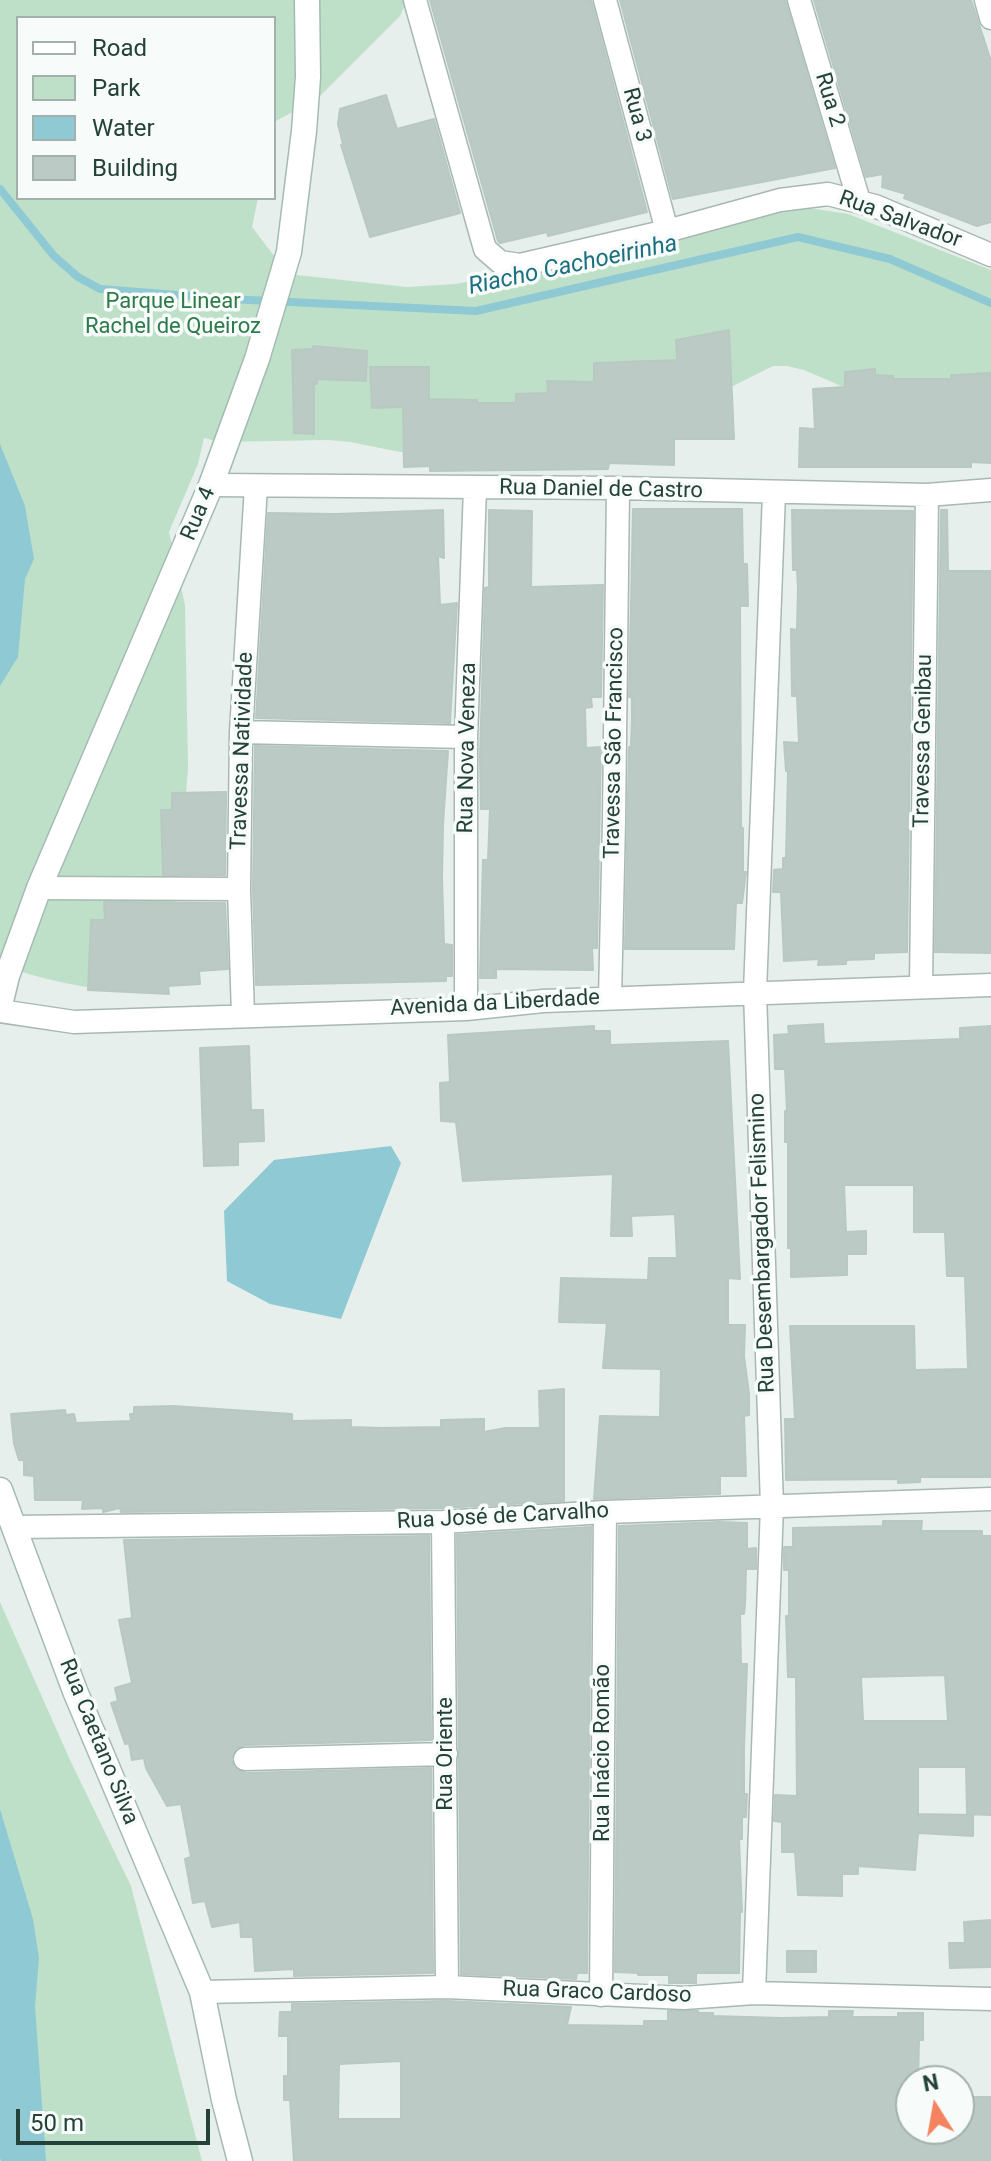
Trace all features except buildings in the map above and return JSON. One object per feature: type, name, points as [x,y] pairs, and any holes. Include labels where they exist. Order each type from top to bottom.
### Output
[{"type":"main road","name":"Rua 4","points":[[0,1008],[7,976],[39,888],[211,485],[257,359],[289,252],[308,77],[307,0]]},
{"type":"main road","name":"Rua Caetano Silva","points":[[0,1490],[75,1691],[202,1992],[240,2161]]},
{"type":"street","name":"Rua Salvador","points":[[415,0],[485,249],[500,262],[520,265],[803,195],[828,194],[859,201],[991,255]]},
{"type":"street","name":"Rua 3","points":[[605,0],[667,231]]},
{"type":"street","name":"Rua 2","points":[[799,0],[859,201]]},
{"type":"street","points":[[986,0],[991,18]]},
{"type":"street","name":"Rua Daniel de Castro","points":[[211,485],[618,488],[927,495],[991,490]]},
{"type":"street","name":"Travessa Natividade","points":[[243,1016],[239,889],[241,732],[256,486]]},
{"type":"street","name":"Rua Nova Veneza","points":[[466,1009],[466,737],[475,488]]},
{"type":"street","name":"Travessa São Francisco","points":[[610,998],[618,488]]},
{"type":"street","name":"Rua Desembargador Felismino","points":[[754,1993],[772,1506],[755,992],[774,493]]},
{"type":"street","name":"Travessa Genibau","points":[[921,986],[927,495]]},
{"type":"street","points":[[241,732],[466,737]]},
{"type":"street","points":[[39,888],[239,889]]},
{"type":"street","name":"Avenida da Liberdade","points":[[0,1008],[74,1022],[466,1009],[543,1001],[991,985]]},
{"type":"street","name":"Rua José de Carvalho","points":[[14,1527],[443,1522],[605,1512],[991,1499]]},
{"type":"street","name":"Rua Inácio Romão","points":[[601,1995],[605,1512]]},
{"type":"street","name":"Rua Oriente","points":[[443,1522],[447,1987]]},
{"type":"street","points":[[245,1759],[446,1754]]},
{"type":"street","name":"Rua Graco Cardoso","points":[[202,1992],[447,1987],[684,1998],[754,1993],[991,1999]]},
{"type":"green space","name":"Parque Linear Rachel de Queiroz","points":[[0,0],[407,0],[400,16],[317,99],[276,121],[276,16],[16,16],[16,200],[258,200],[252,227],[288,274],[407,287],[455,284],[565,265],[768,213],[809,208],[848,214],[991,270],[991,455],[869,398],[804,370],[787,366],[773,366],[719,393],[425,451],[400,452],[328,440],[220,442],[204,438],[198,464],[169,532],[185,605],[188,767],[179,889],[146,989],[73,985],[0,965]]},
{"type":"green space","points":[[0,1602],[70,1760],[131,1886],[202,2161],[0,2161]]},
{"type":"water","points":[[0,444],[25,506],[34,559],[25,579],[18,657],[0,686]]},
{"type":"water","points":[[391,1146],[401,1163],[341,1319],[270,1304],[227,1281],[224,1211],[274,1160]]},
{"type":"water","points":[[0,1809],[33,1919],[39,1958],[35,2006],[46,2161],[1,2161],[0,2158]]},
{"type":"waterway","name":"Riacho Cachoeirinha","points":[[0,189],[54,256],[78,277],[100,289],[229,299],[476,311],[798,237],[890,259],[991,303]]}]
